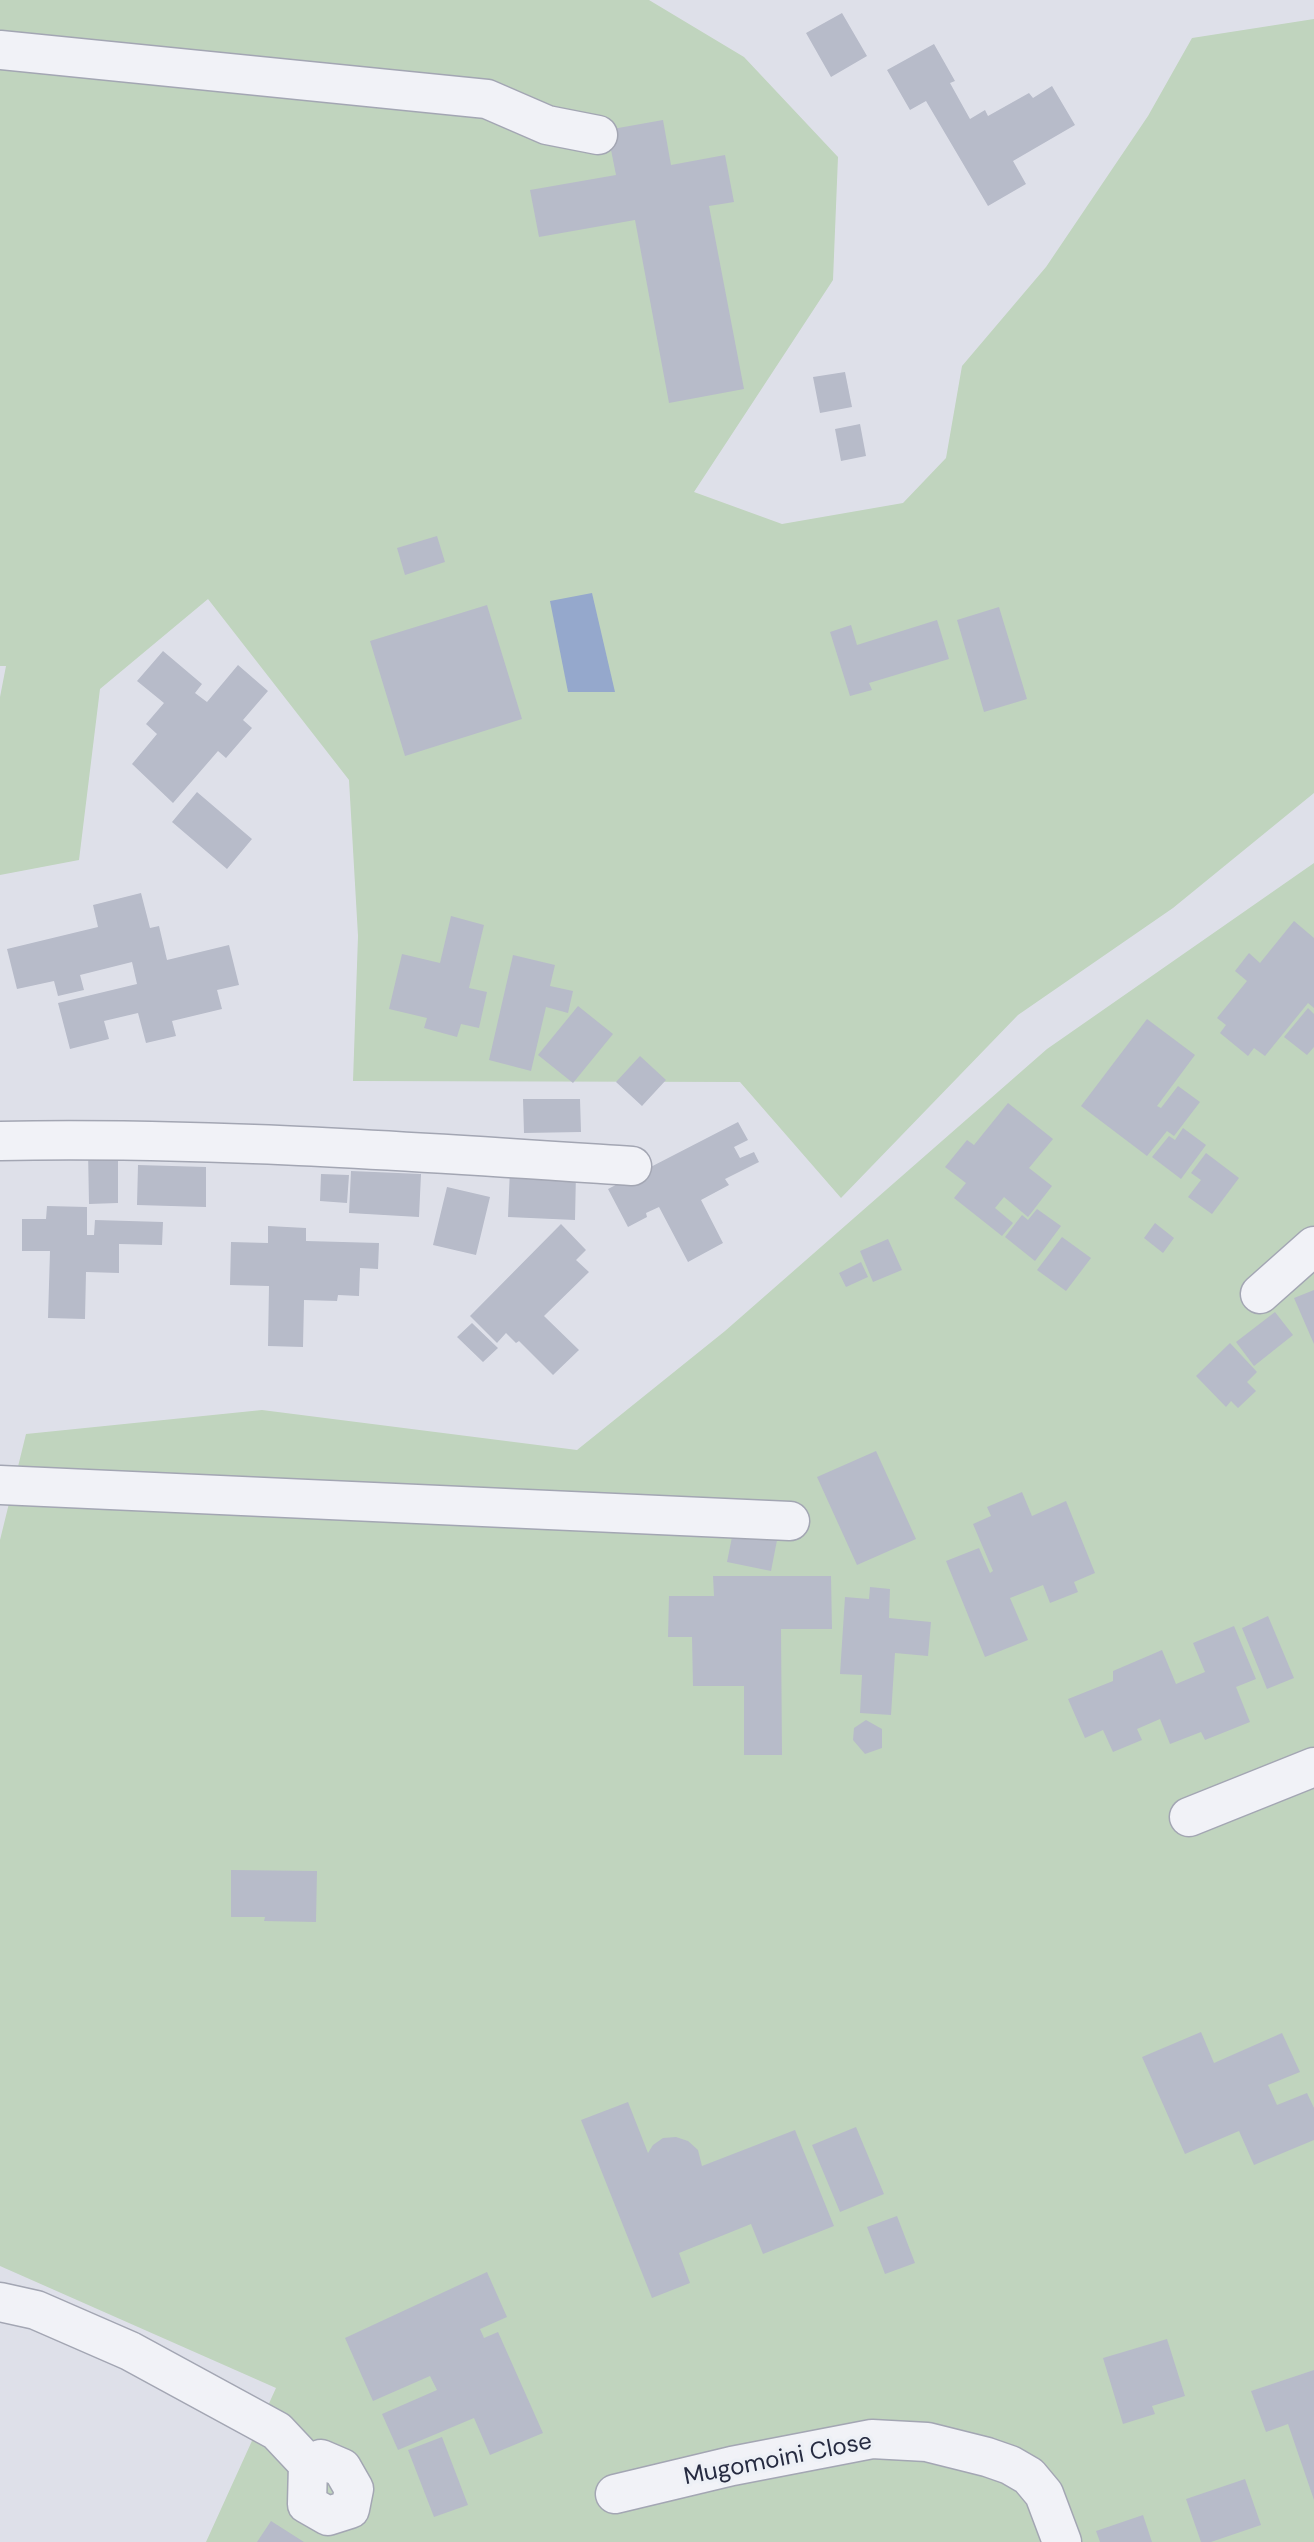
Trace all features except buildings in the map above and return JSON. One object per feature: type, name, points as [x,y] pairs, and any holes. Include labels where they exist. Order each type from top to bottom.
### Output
[{"type":"street","points":[[0,50],[487,99],[547,125],[598,135]]},
{"type":"street","points":[[0,1142],[191,1141],[376,1149],[632,1166]]},
{"type":"street","points":[[1260,1294],[1314,1246]]},
{"type":"street","points":[[0,1485],[790,1521]]},
{"type":"street","points":[[1189,1817],[1314,1767]]},
{"type":"street","points":[[0,2302],[36,2310],[131,2351],[277,2431],[308,2464],[307,2504],[328,2516],[350,2509],[354,2489],[342,2468],[321,2459]]},
{"type":"street","name":"Mugomoini Close","points":[[615,2494],[732,2466],[873,2439],[927,2442],[987,2457],[1010,2465],[1029,2476],[1044,2494],[1062,2542]]},
{"type":"green space","points":[[0,0],[649,0],[744,57],[838,157],[833,280],[694,492],[782,524],[903,503],[946,458],[962,366],[1046,267],[1148,116],[1192,38],[1314,19],[1314,793],[1173,908],[1018,1015],[841,1198],[740,1082],[353,1081],[358,936],[349,780],[208,599],[100,689],[79,860],[0,875],[0,697],[6,666],[0,666]]},
{"type":"green space","points":[[1314,863],[1314,2542],[206,2542],[276,2388],[0,2266],[0,1540],[26,1434],[262,1410],[577,1450],[725,1331],[1047,1049]]},
{"type":"water","points":[[592,593],[615,692],[568,692],[550,601]]}]
